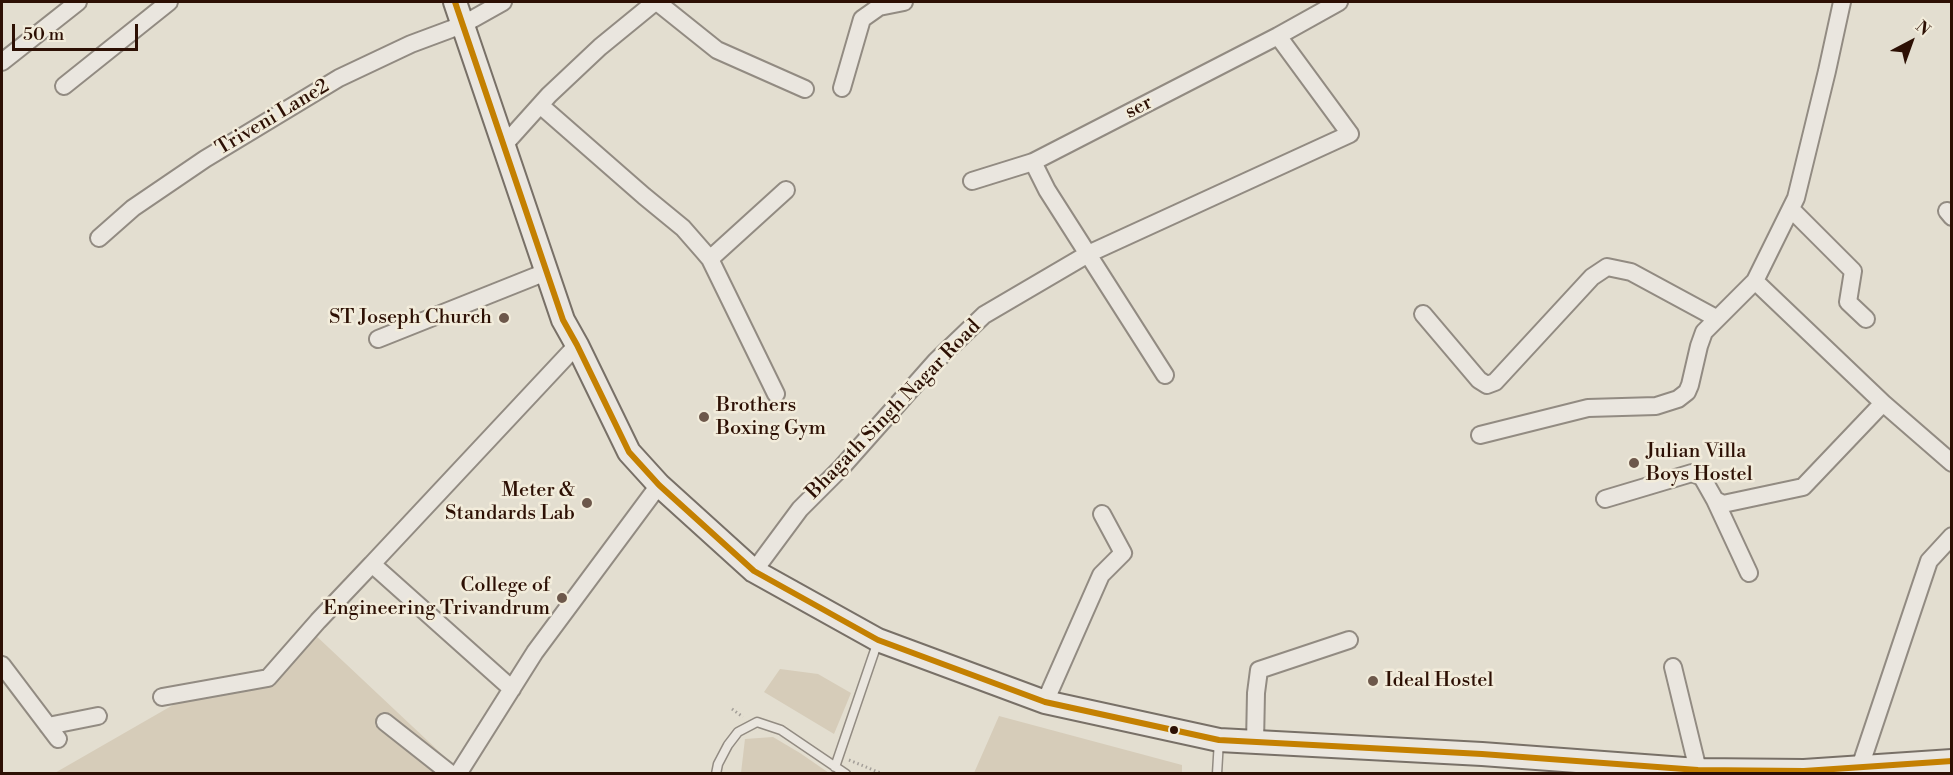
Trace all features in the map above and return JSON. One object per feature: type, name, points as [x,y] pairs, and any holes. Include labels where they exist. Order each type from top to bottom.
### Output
[{"type":"main road","points":[[455,2],[563,320],[578,345],[629,452],[659,485],[754,571],[878,640],[1045,702],[1219,740],[1482,754],[1698,770],[1803,772],[1952,761]]},
{"type":"street","points":[[2,62],[78,2]]},
{"type":"street","points":[[64,86],[169,2]]},
{"type":"street","name":"Triveni Lane2","points":[[99,238],[134,208],[205,159],[339,78],[411,44],[462,25],[503,2]]},
{"type":"street","points":[[504,145],[540,105],[600,47],[656,2],[717,50],[805,89]]},
{"type":"street","points":[[842,88],[862,19],[879,7],[904,2]]},
{"type":"street","name":"ser","points":[[972,180],[1033,162],[1278,36],[1339,2]]},
{"type":"street","points":[[1480,435],[1588,408],[1656,406],[1678,399],[1687,392],[1701,338],[1716,318],[1755,281],[1791,208],[1799,186],[1842,2]]},
{"type":"street","name":"Bhagath Singh Nagar Road","points":[[754,571],[800,509],[842,467],[936,361],[984,315],[1088,254],[1350,134],[1278,36]]},
{"type":"street","points":[[540,105],[683,228],[710,259],[776,394]]},
{"type":"street","points":[[1033,162],[1047,190],[1165,375]]},
{"type":"street","points":[[710,259],[786,190]]},
{"type":"street","points":[[1791,208],[1852,271],[1848,302],[1866,319]]},
{"type":"street","points":[[1423,314],[1479,380],[1487,385],[1495,382],[1592,277],[1607,267],[1631,272],[1716,318]]},
{"type":"street","points":[[378,339],[546,272]]},
{"type":"street","points":[[1755,281],[1884,403],[1952,463]]},
{"type":"street","points":[[162,697],[268,678],[318,621],[578,345]]},
{"type":"street","points":[[1715,500],[1723,504],[1803,487],[1884,403]]},
{"type":"street","points":[[1605,499],[1692,473],[1702,477],[1749,573]]},
{"type":"street","points":[[458,774],[536,652],[659,485]]},
{"type":"street","points":[[1045,702],[1101,575],[1123,553],[1102,514]]},
{"type":"street","points":[[1860,767],[1929,561],[1952,536]]},
{"type":"street","points":[[372,564],[512,689]]},
{"type":"street","points":[[1255,743],[1259,670],[1349,640]]},
{"type":"street","points":[[2,666],[53,732],[98,716]]},
{"type":"street","points":[[1673,667],[1698,770]]},
{"type":"street","points":[[385,722],[451,774]]},
{"type":"lane","points":[[835,767],[878,640]]},
{"type":"lane","points":[[716,774],[718,764],[738,732],[757,722],[781,730],[846,774]]},
{"type":"lane","points":[[1217,774],[1219,740]]},
{"type":"path","points":[[839,756],[882,774]]},
{"type":"shaded area","points":[[312,632],[446,758],[438,774],[53,774],[180,701],[270,685]]},
{"type":"shaded area","points":[[780,669],[818,674],[851,693],[834,734],[764,692]]},
{"type":"shaded area","points":[[999,716],[1182,765],[1182,773],[974,773]]},
{"type":"shaded area","points":[[773,737],[829,773],[741,773],[745,739]]},
{"type":"transit line","points":[[455,2],[563,320],[629,452],[659,485],[754,571],[878,640],[1045,702],[1219,740],[1482,754],[1698,770],[1804,771],[1952,761]]},
{"type":"place","name":"ST Joseph Church","points":[[504,318]]},
{"type":"place","name":"Brothers Boxing Gym","points":[[704,417]]},
{"type":"place","name":"Julian Villa Boys Hostel","points":[[1634,463]]},
{"type":"place","name":"Meter & Standards Lab","points":[[587,503]]},
{"type":"place","name":"College of Engineering Trivandrum","points":[[562,598]]},
{"type":"place","name":"Ideal Hostel","points":[[1373,681]]}]
